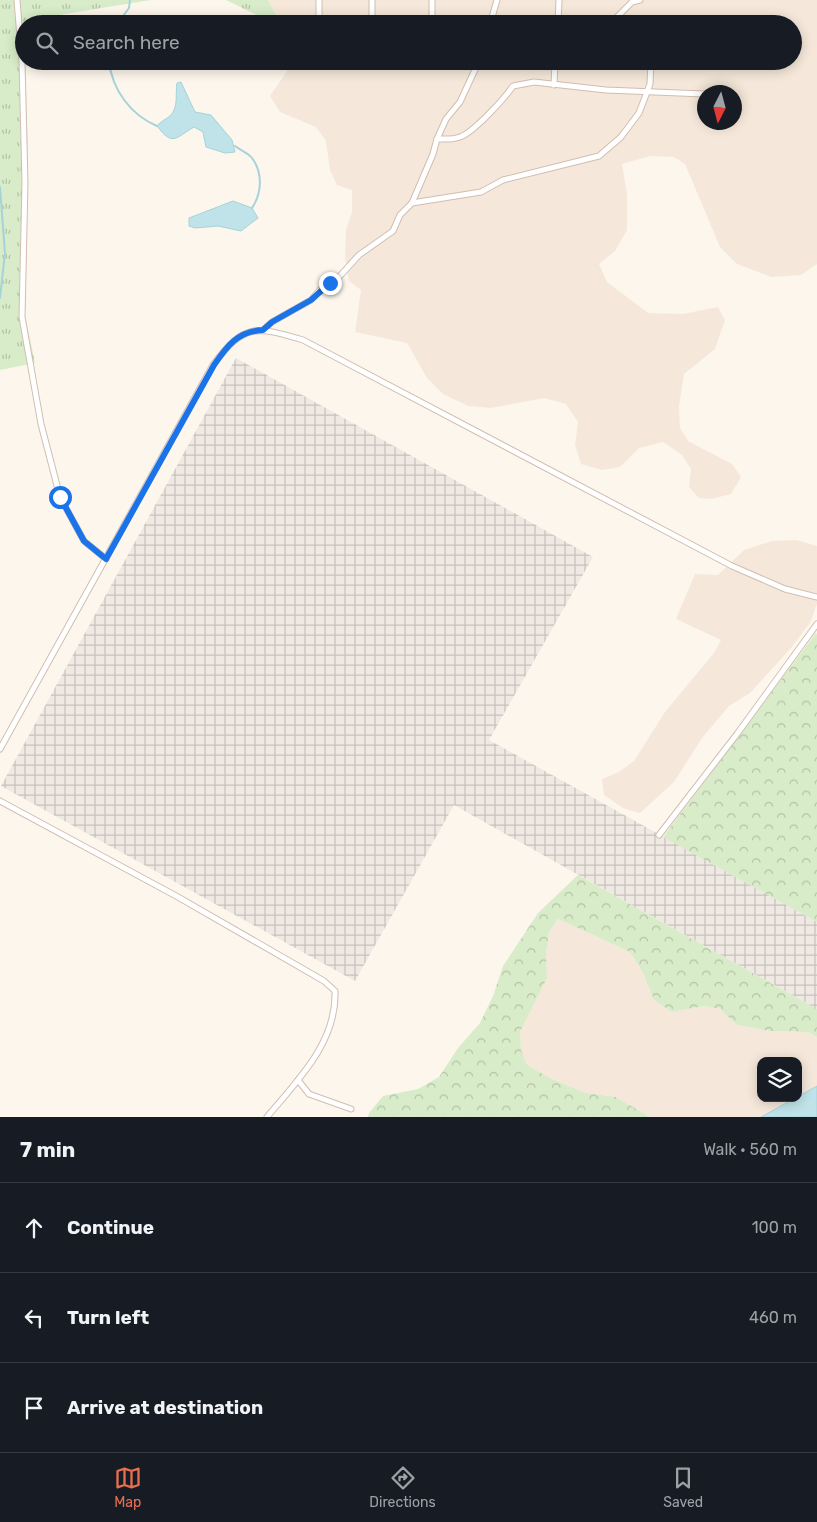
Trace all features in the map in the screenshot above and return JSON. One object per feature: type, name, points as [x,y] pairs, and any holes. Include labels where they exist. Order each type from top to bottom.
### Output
[{"type":"street","points":[[17,0],[18,15]]},
{"type":"street","points":[[319,0],[319,15]]},
{"type":"street","points":[[372,0],[372,15]]},
{"type":"street","points":[[432,0],[432,15]]},
{"type":"street","points":[[493,15],[497,0]]},
{"type":"street","points":[[558,15],[559,0]]},
{"type":"street","points":[[619,15],[632,2],[640,0]]},
{"type":"street","points":[[22,70],[25,183],[23,327],[41,424],[60,497],[84,541],[106,559]]},
{"type":"street","points":[[263,330],[272,322],[311,300],[320,290],[339,277],[359,255],[393,231],[400,215],[412,204],[434,154],[436,138],[446,119],[460,102],[475,70]]},
{"type":"street","points":[[554,85],[555,70]]},
{"type":"street","points":[[412,204],[481,192],[503,180],[599,156],[621,137],[639,113],[650,84],[651,70]]},
{"type":"street","points":[[436,138],[452,140],[462,136],[503,100],[513,86],[534,82],[554,85],[697,94]]},
{"type":"street","points":[[0,749],[214,365],[229,344],[239,336],[250,331],[263,330],[303,340],[762,581],[784,589],[817,597]]},
{"type":"street","points":[[659,834],[737,734],[817,624]]},
{"type":"street","points":[[0,801],[178,897],[324,981],[335,991],[335,1008],[321,1050],[267,1117]]},
{"type":"street","points":[[298,1080],[309,1094],[351,1109]]},
{"type":"shaded area","points":[[268,0],[817,0],[817,264],[801,275],[771,277],[737,264],[720,247],[685,164],[674,157],[650,156],[622,164],[627,194],[627,230],[615,251],[599,264],[607,282],[648,313],[683,314],[718,307],[725,320],[715,349],[684,374],[679,406],[680,428],[688,441],[732,464],[741,477],[731,494],[711,499],[699,498],[689,487],[691,469],[682,455],[663,442],[639,448],[620,467],[602,470],[581,464],[575,445],[578,422],[566,404],[544,398],[491,408],[468,406],[443,394],[427,378],[407,343],[355,332],[361,290],[349,281],[345,257],[346,230],[352,212],[352,190],[337,185],[330,170],[326,141],[316,127],[280,112],[270,96],[287,70],[802,70],[802,15],[276,15]]},
{"type":"shaded area","points":[[236,358],[593,557],[489,740],[817,922],[817,1009],[454,805],[355,981],[1,786]]},
{"type":"shaded area","points":[[796,540],[817,546],[817,604],[810,623],[791,648],[750,693],[729,706],[702,738],[674,782],[640,813],[623,808],[604,795],[602,779],[619,772],[634,761],[665,712],[714,653],[721,640],[676,619],[695,574],[718,575],[744,550],[772,541]]},
{"type":"shaded area","points":[[558,919],[630,952],[643,973],[654,1000],[672,1012],[704,1006],[720,1009],[737,1025],[770,1031],[808,1032],[817,1037],[817,1086],[802,1095],[802,1057],[757,1057],[757,1102],[789,1102],[761,1117],[650,1117],[616,1097],[586,1093],[552,1079],[527,1065],[521,1050],[520,1032],[547,978],[546,953],[549,932]]},
{"type":"green space","points":[[0,0],[151,0],[59,15],[15,15],[15,70],[25,70],[28,158],[25,315],[35,363],[0,370]]},
{"type":"green space","points":[[226,0],[268,0],[276,15],[257,15]]},
{"type":"green space","points":[[816,633],[817,635],[817,922],[663,837]]},
{"type":"green space","points":[[578,875],[817,1009],[817,1037],[808,1032],[770,1031],[737,1025],[720,1009],[704,1006],[672,1012],[654,1000],[643,973],[630,952],[558,919],[549,932],[546,953],[547,978],[520,1032],[521,1050],[527,1065],[552,1079],[586,1093],[616,1097],[650,1117],[368,1117],[369,1113],[383,1096],[418,1089],[439,1077],[458,1048],[480,1023],[493,996],[503,966],[538,913]]},
{"type":"water","points":[[181,82],[195,112],[211,115],[232,140],[235,152],[225,153],[206,147],[203,132],[194,127],[174,138],[167,137],[162,133],[157,126],[170,116],[175,109],[177,83]]},
{"type":"water","points":[[233,201],[252,208],[258,218],[241,231],[218,226],[195,228],[189,226],[189,218]]},
{"type":"water","points":[[817,1086],[817,1117],[761,1117],[788,1102],[802,1102],[802,1094]]},
{"type":"waterway","points":[[124,15],[129,8],[130,0]]},
{"type":"waterway","points":[[111,70],[114,82],[124,100],[139,115],[157,126]]},
{"type":"waterway","points":[[235,146],[250,156],[258,170],[259,190],[252,208]]},
{"type":"waterway","points":[[0,187],[5,253],[0,298]]},
{"type":"route","points":[[60,497],[84,541],[106,559],[214,365],[229,344],[239,336],[250,331],[263,330],[272,322],[311,300],[330,283]]}]
